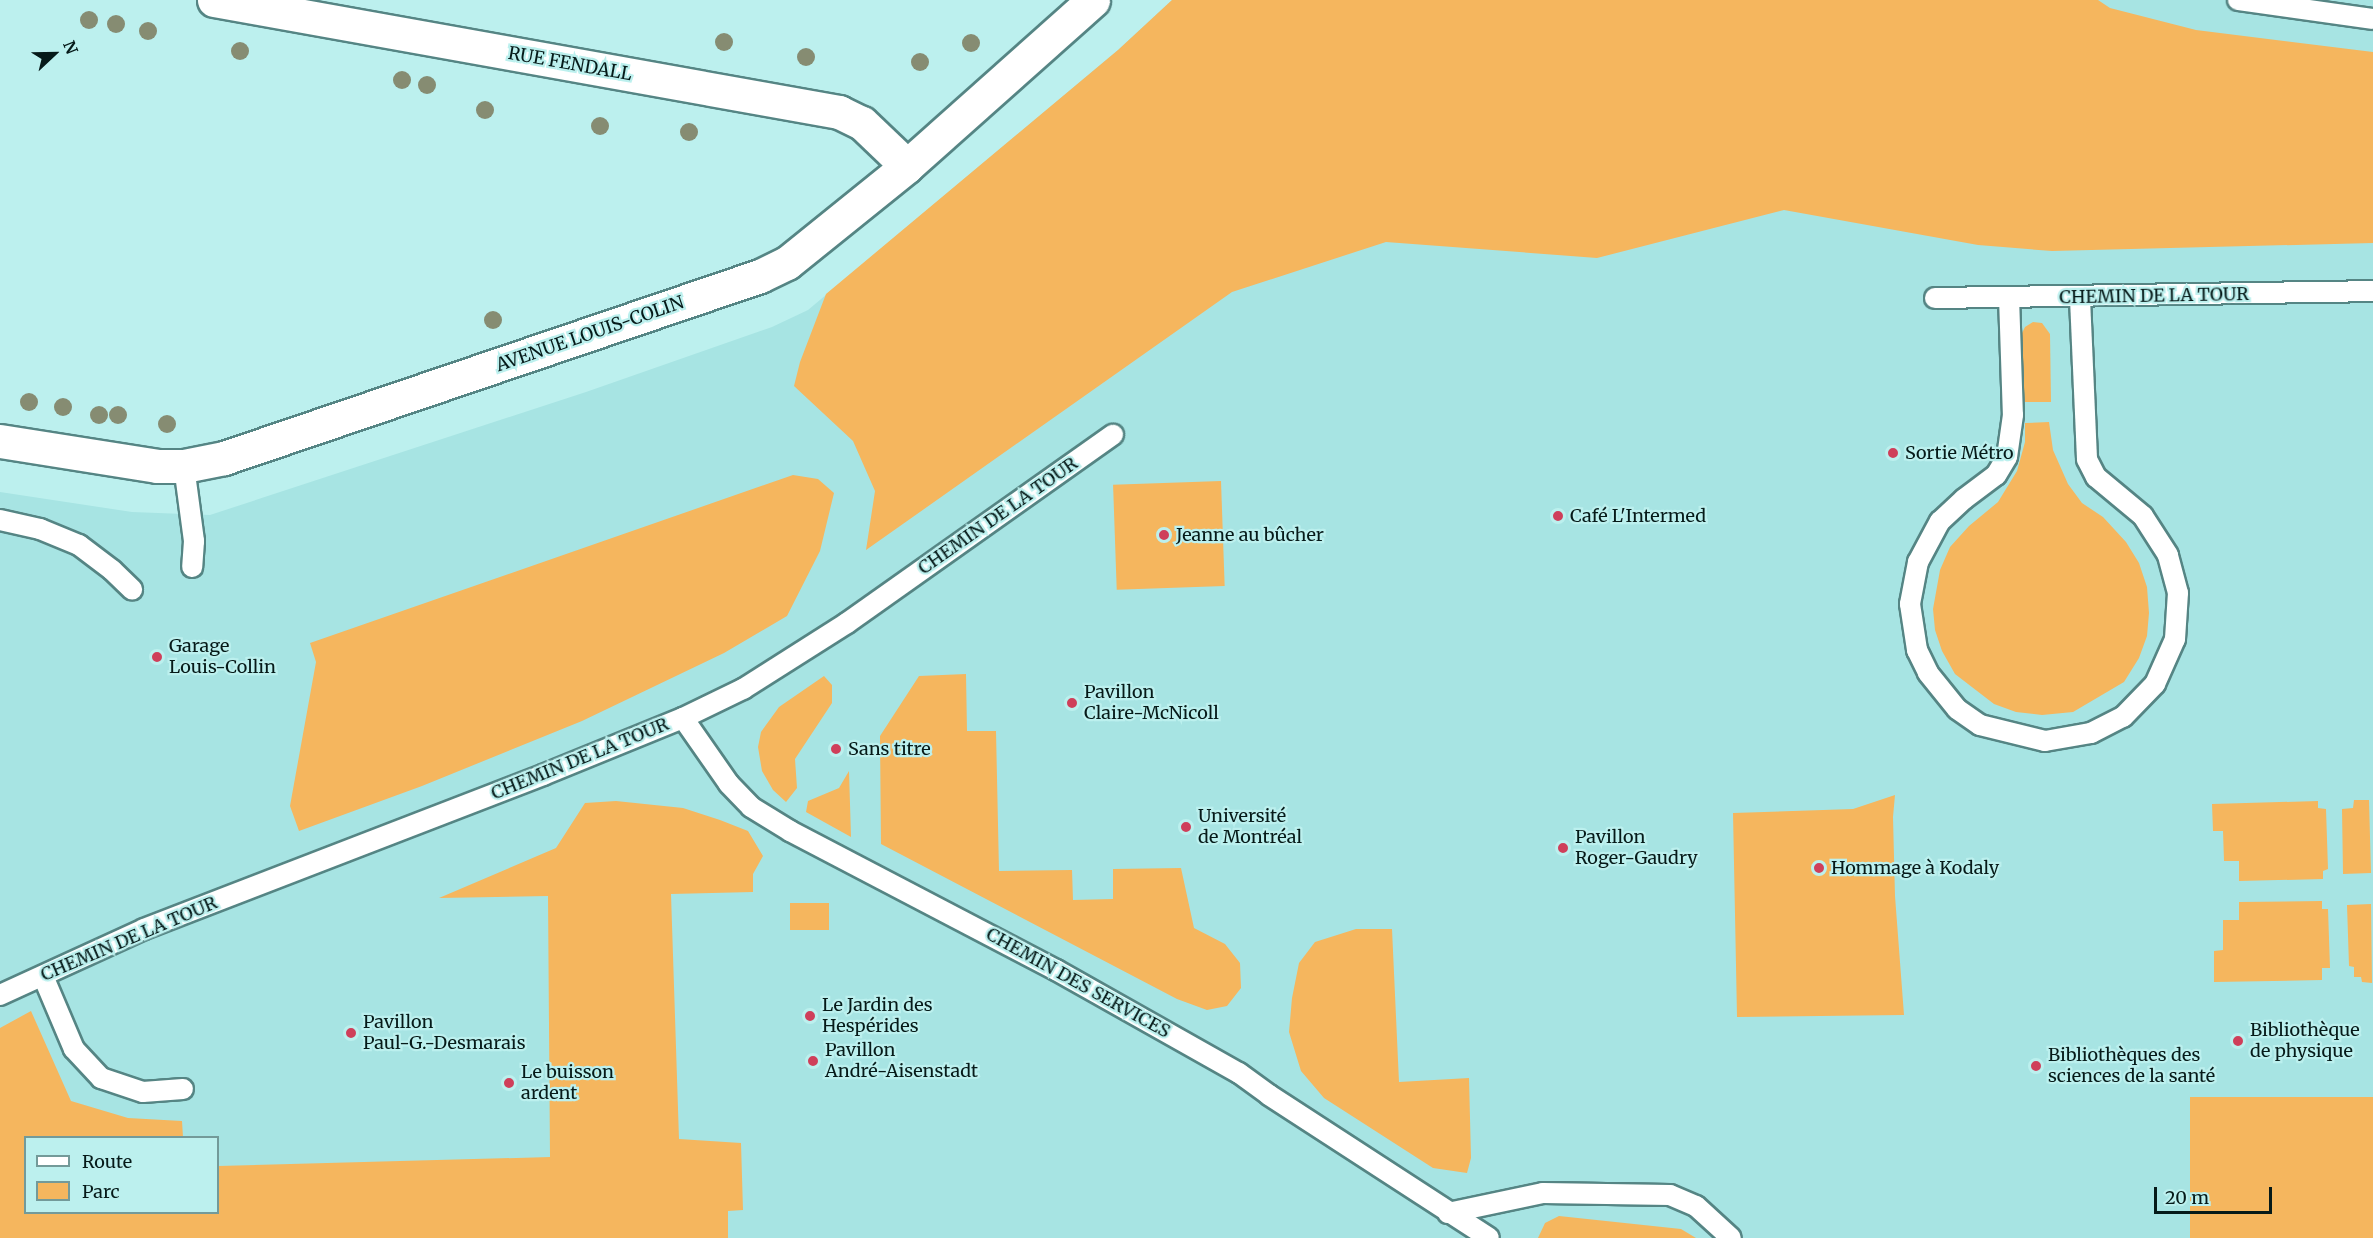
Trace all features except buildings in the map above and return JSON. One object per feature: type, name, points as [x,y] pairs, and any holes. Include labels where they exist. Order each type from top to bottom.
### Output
[{"type":"street","name":"RUE FENDALL","points":[[214,0],[839,112],[862,123],[908,166]]},
{"type":"street","name":"AVENUE LOUIS-COLIN","points":[[0,441],[131,464],[184,466],[224,458],[301,434],[760,276],[787,263],[908,166],[1093,0]]},
{"type":"lane","points":[[2238,0],[2373,19]]},
{"type":"lane","name":"CHEMIN DE LA TOUR","points":[[1935,298],[2373,291]]},
{"type":"lane","points":[[2009,297],[2013,415],[2007,457],[1996,475],[1940,521],[1918,562],[1910,604],[1917,650],[1928,673],[1957,709],[1980,725],[2045,741],[2091,733],[2123,717],[2155,684],[2175,639],[2178,593],[2168,555],[2143,516],[2096,477],[2087,459],[2080,297]]},
{"type":"lane","name":"CHEMIN DE LA TOUR","points":[[0,995],[144,929],[683,718],[743,689],[847,623],[1113,435]]},
{"type":"lane","points":[[184,466],[194,541],[192,567]]},
{"type":"lane","points":[[0,520],[40,529],[79,544],[132,589]]},
{"type":"lane","name":"CHEMIN DES SERVICES","points":[[683,718],[729,784],[751,807],[790,831],[1056,970],[1239,1073],[1269,1095],[1489,1238]]},
{"type":"lane","points":[[43,976],[74,1049],[101,1078],[143,1092],[183,1089]]},
{"type":"lane","points":[[1448,1213],[1543,1193],[1670,1195],[1696,1206],[1731,1238]]},
{"type":"shaded area","name":"Université de Montréal","points":[[1172,0],[2373,0],[2373,1238],[0,1238],[0,492],[132,512],[210,515],[586,392],[772,327],[808,310],[1118,50]]},
{"type":"green space","points":[[1172,0],[2098,0],[2110,8],[2196,30],[2373,52],[2373,243],[2052,251],[1978,245],[1784,210],[1597,258],[1386,242],[1232,292],[866,550],[875,491],[853,441],[794,386],[800,362],[826,294],[1118,50]]},
{"type":"green space","points":[[2033,322],[2042,323],[2050,334],[2051,402],[2024,402],[2021,335],[2025,327]]},
{"type":"green space","points":[[2049,422],[2053,450],[2068,484],[2082,503],[2103,517],[2126,542],[2139,563],[2147,587],[2149,613],[2147,636],[2139,658],[2124,682],[2073,712],[2042,715],[2016,712],[1994,704],[1955,674],[1942,651],[1935,630],[1933,609],[1940,570],[1950,547],[1969,526],[1998,502],[2017,471],[2025,442],[2025,423]]},
{"type":"green space","points":[[793,475],[818,479],[834,493],[820,551],[787,616],[724,653],[582,721],[422,786],[299,831],[290,806],[316,662],[310,643]]},
{"type":"green space","points":[[1221,481],[1225,586],[1117,590],[1113,485]]},
{"type":"green space","points":[[966,674],[967,731],[996,731],[999,871],[1072,870],[1073,900],[1113,899],[1113,869],[1181,868],[1194,928],[1225,944],[1240,963],[1241,988],[1227,1006],[1207,1010],[1177,999],[881,844],[880,736],[919,676]]},
{"type":"green space","points":[[824,676],[832,685],[832,703],[795,759],[797,788],[786,802],[773,790],[762,771],[758,747],[761,732],[779,707]]},
{"type":"green space","points":[[849,771],[851,837],[806,812],[808,801],[839,788]]},
{"type":"green space","points":[[1895,795],[1893,817],[1895,896],[1904,1015],[1737,1017],[1733,813],[1853,809]]},
{"type":"green space","points":[[2354,800],[2369,800],[2371,873],[2343,874],[2342,809],[2353,808]]},
{"type":"green space","points":[[616,801],[683,808],[748,831],[763,856],[753,874],[753,892],[671,894],[679,1139],[741,1143],[743,1210],[728,1211],[728,1238],[0,1238],[0,1028],[31,1011],[71,1101],[128,1118],[182,1121],[183,1136],[24,1136],[24,1214],[219,1214],[219,1166],[550,1157],[548,896],[439,898],[556,848],[585,803]]},
{"type":"green space","points":[[2318,801],[2318,808],[2326,809],[2328,869],[2323,871],[2323,879],[2239,881],[2239,861],[2224,861],[2223,831],[2213,831],[2212,804]]},
{"type":"green space","points":[[2322,901],[2322,909],[2328,909],[2330,968],[2322,968],[2322,980],[2214,982],[2214,951],[2223,950],[2223,920],[2239,920],[2239,902]]},
{"type":"green space","points":[[790,903],[829,903],[829,930],[790,930]]},
{"type":"green space","points":[[2371,904],[2372,983],[2362,982],[2361,977],[2354,977],[2354,967],[2349,966],[2347,905]]},
{"type":"green space","points":[[1356,929],[1392,929],[1399,1082],[1469,1078],[1471,1158],[1467,1173],[1433,1168],[1324,1098],[1301,1071],[1289,1032],[1292,998],[1299,963],[1315,942]]},
{"type":"green space","points":[[2190,1097],[2373,1097],[2373,1238],[2190,1238]]},
{"type":"green space","points":[[1559,1216],[1681,1229],[1696,1238],[1538,1238],[1545,1223]]},
{"type":"place","name":"Sortie Métro","points":[[1893,453]]},
{"type":"place","name":"Café L'Intermed","points":[[1558,516]]},
{"type":"place","name":"Jeanne au bûcher","points":[[1164,535]]},
{"type":"place","name":"Garage Louis-Collin","points":[[157,657]]},
{"type":"place","name":"Pavillon Claire-McNicoll","points":[[1072,703]]},
{"type":"place","name":"Sans titre","points":[[836,749]]},
{"type":"place","name":"Université de Montréal","points":[[1186,827]]},
{"type":"place","name":"Pavillon Roger-Gaudry","points":[[1563,848]]},
{"type":"place","name":"Hommage à Kodaly","points":[[1819,868]]},
{"type":"place","name":"Le Jardin des Hespérides","points":[[810,1016]]},
{"type":"place","name":"Pavillon Paul-G.-Desmarais","points":[[351,1033]]},
{"type":"place","name":"Bibliothèque de physique","points":[[2238,1041]]},
{"type":"place","name":"Pavillon André-Aisenstadt","points":[[813,1061]]},
{"type":"place","name":"Bibliothèques des sciences de la santé","points":[[2036,1066]]},
{"type":"place","name":"Le buisson ardent","points":[[509,1083]]}]
